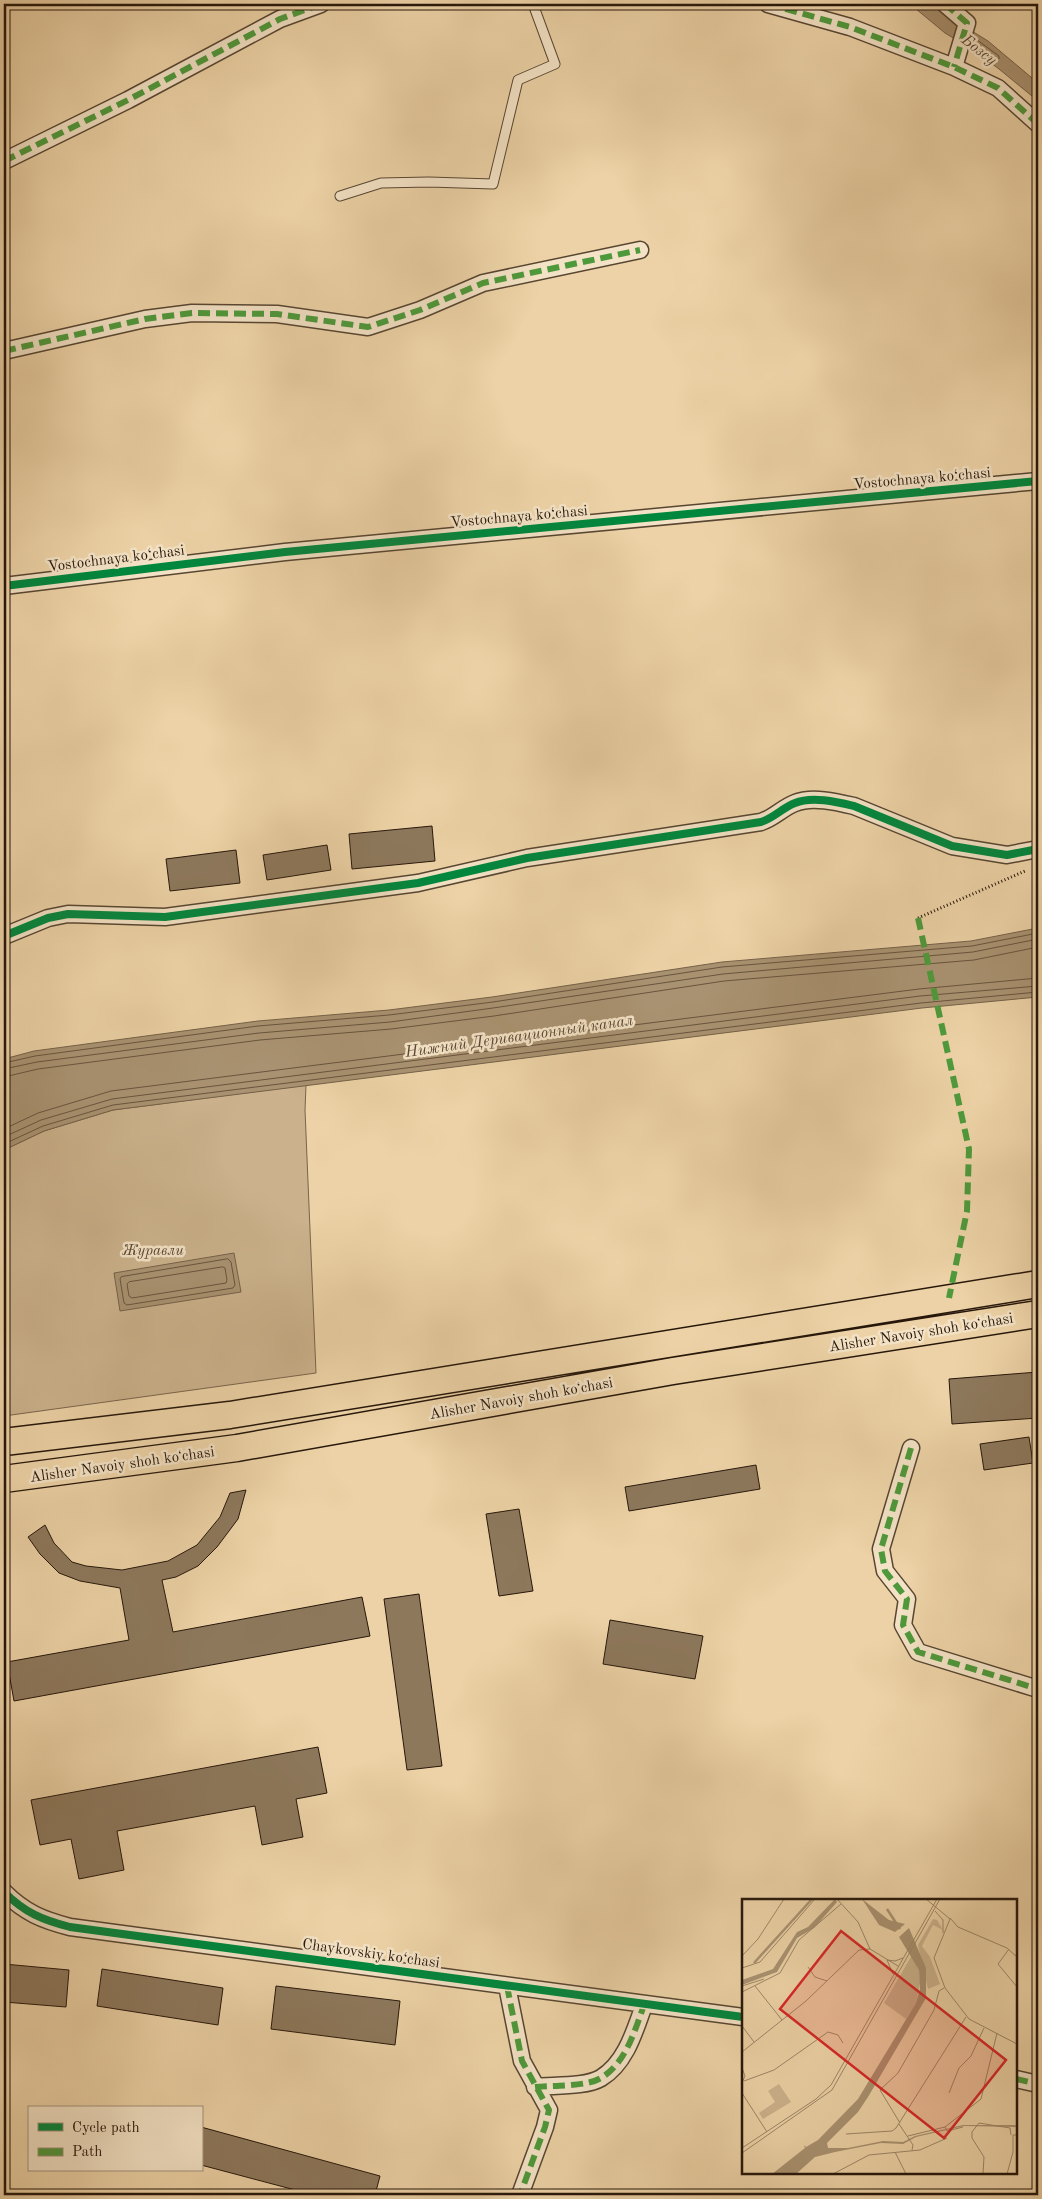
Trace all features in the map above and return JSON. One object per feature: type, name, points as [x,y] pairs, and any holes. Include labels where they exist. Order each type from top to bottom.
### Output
[{"type":"main road","name":"Alisher Navoiy shoh koʻchasi","points":[[4,1442],[230,1415],[1038,1284]]},
{"type":"main road","name":"Alisher Navoiy shoh koʻchasi","points":[[4,1479],[237,1448],[663,1372],[1038,1314]]},
{"type":"main road","points":[[4,1498],[40,1474]]},
{"type":"street","points":[[4,161],[128,100],[280,19],[321,4]]},
{"type":"street","points":[[768,4],[850,28],[954,67],[998,88],[1038,124]]},
{"type":"street","points":[[945,4],[967,23],[954,67]]},
{"type":"street","points":[[4,351],[145,318],[192,313],[277,314],[368,327],[420,310],[483,283],[640,250]]},
{"type":"street","name":"Vostochnaya ko‘chasi","points":[[4,586],[285,552],[1038,481]]},
{"type":"street","points":[[4,936],[48,918],[68,914],[165,917],[418,883],[527,858],[761,822],[772,819],[794,804],[806,800],[838,802],[854,806],[952,846],[1007,856],[1038,849]]},
{"type":"street","points":[[911,1448],[881,1549],[885,1571],[907,1599],[903,1625],[918,1652],[1038,1689]]},
{"type":"street","name":"Chaykovskiy ko‘chasi","points":[[4,1892],[12,1901],[40,1919],[70,1927],[742,2018]]},
{"type":"street","points":[[507,1986],[522,2061],[548,2110],[545,2127],[520,2195]]},
{"type":"street","points":[[535,2087],[577,2084],[600,2078],[617,2064],[633,2034],[644,2005]]},
{"type":"street","points":[[1017,2079],[1038,2084]]},
{"type":"lane","points":[[340,196],[382,183],[493,184],[518,80],[554,64],[533,4]]},
{"type":"path","points":[[918,918],[1032,867]]},
{"type":"green space","name":"Журавли","points":[[306,1085],[305,1110],[316,1373],[4,1416],[4,1150],[44,1131],[113,1110]]},
{"type":"water","name":"Бозсу","points":[[910,4],[933,4],[954,20],[988,41],[1038,83],[1038,101],[975,51],[945,33]]},
{"type":"water","name":"Нижний Деривационный канал","points":[[1038,928],[1038,997],[922,1008],[113,1110],[44,1131],[4,1150],[4,1059],[34,1051],[258,1021],[389,1010],[492,997],[722,962],[971,941]]},
{"type":"water","points":[[234,1253],[241,1292],[120,1311],[114,1273]]},
{"type":"building","points":[[432,826],[435,861],[352,869],[349,834]]},
{"type":"building","points":[[327,845],[331,870],[267,880],[263,855]]},
{"type":"building","points":[[236,850],[240,883],[170,891],[166,859]]},
{"type":"building","points":[[1038,1372],[1038,1418],[952,1424],[949,1379]]},
{"type":"building","points":[[1029,1437],[1033,1463],[984,1470],[980,1444]]},
{"type":"building","points":[[756,1465],[760,1489],[629,1511],[625,1487]]},
{"type":"building","points":[[246,1490],[238,1519],[217,1547],[198,1566],[176,1577],[162,1580],[173,1632],[362,1597],[370,1636],[14,1701],[7,1662],[129,1640],[120,1588],[80,1581],[59,1573],[40,1554],[28,1537],[45,1525],[54,1543],[72,1562],[86,1566],[122,1570],[168,1561],[197,1545],[220,1517],[230,1493]]},
{"type":"building","points":[[519,1509],[533,1591],[499,1596],[486,1514]]},
{"type":"building","points":[[419,1594],[442,1766],[407,1770],[384,1599]]},
{"type":"building","points":[[610,1620],[703,1636],[695,1679],[603,1664]]},
{"type":"building","points":[[318,1747],[327,1793],[296,1799],[303,1837],[262,1845],[255,1806],[117,1831],[124,1870],[79,1879],[71,1839],[40,1845],[31,1800]]},
{"type":"building","points":[[4,1964],[69,1970],[66,2007],[4,2002]]},
{"type":"building","points":[[102,1969],[223,1988],[218,2025],[97,2006]]},
{"type":"building","points":[[276,1986],[400,2001],[395,2045],[271,2029]]},
{"type":"building","points":[[202,2127],[380,2176],[375,2195],[314,2195],[202,2165]]},
{"type":"marked path","points":[[4,161],[128,100],[280,19],[321,4]]},
{"type":"marked path","points":[[768,4],[850,27],[954,67],[998,88],[1038,124]]},
{"type":"marked path","points":[[945,4],[967,23],[954,67]]},
{"type":"marked path","points":[[4,351],[145,319],[192,313],[277,314],[368,327],[420,310],[483,283],[640,250]]},
{"type":"marked path","points":[[918,918],[969,1149],[967,1211],[949,1298]]},
{"type":"marked path","points":[[911,1448],[881,1549],[885,1571],[907,1599],[903,1625],[918,1652],[1038,1689]]},
{"type":"marked path","points":[[507,1986],[522,2061],[549,2110],[545,2127],[520,2195]]},
{"type":"marked path","points":[[535,2087],[587,2083],[595,2081],[610,2072],[623,2055],[644,2005]]},
{"type":"marked path","points":[[1017,2079],[1038,2084]]},
{"type":"cycle path","points":[[4,586],[285,552],[1038,481]]},
{"type":"cycle path","points":[[4,936],[48,918],[68,914],[165,917],[418,883],[527,858],[761,822],[790,805],[809,800],[824,800],[854,806],[952,846],[1007,855],[1038,849]]},
{"type":"cycle path","points":[[4,1892],[19,1905],[35,1915],[70,1927],[742,2017]]}]
